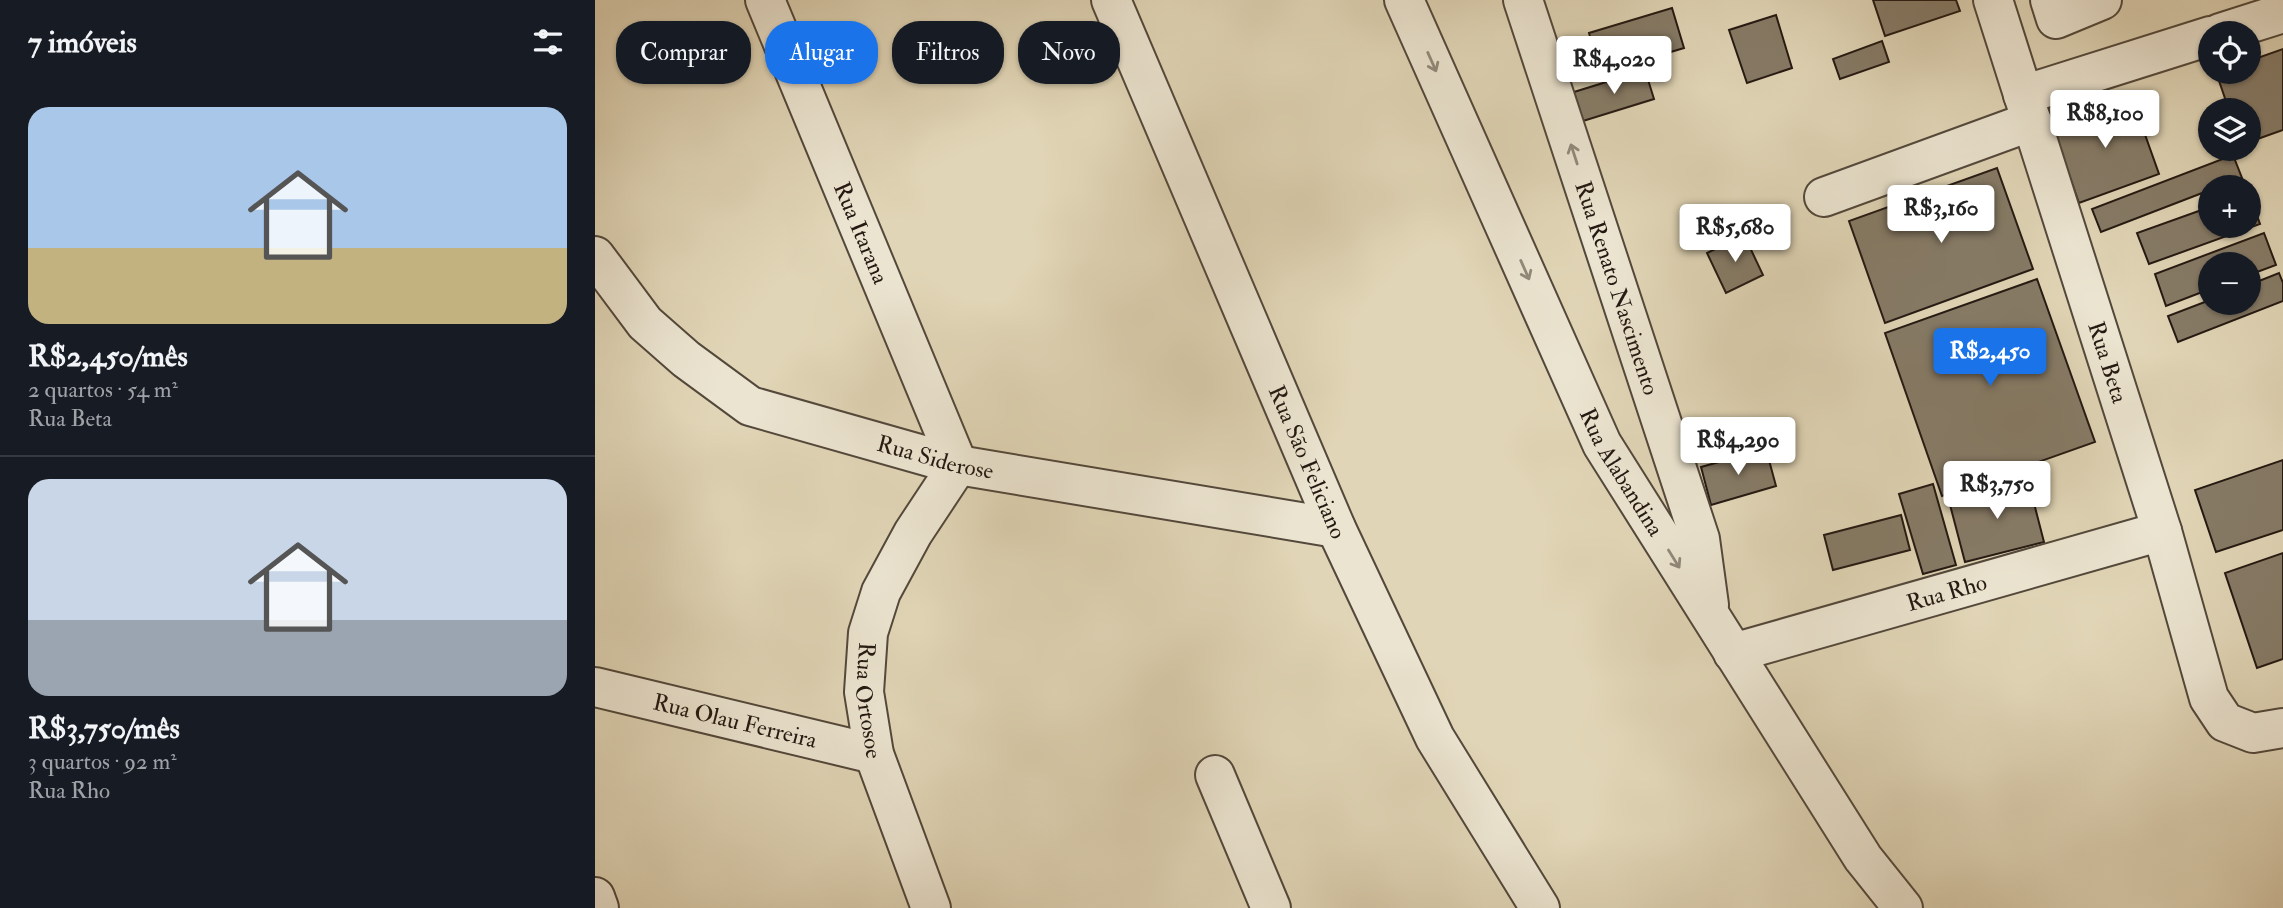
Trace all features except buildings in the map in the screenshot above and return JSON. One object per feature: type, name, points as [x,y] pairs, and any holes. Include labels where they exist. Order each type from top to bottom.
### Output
[{"type":"street","name":"Rua Itarana","points":[[765,0],[958,465]]},
{"type":"street","name":"Rua São Feliciano","points":[[1111,0],[1336,528],[1435,738],[1541,908]]},
{"type":"street","name":"Rua Alabandina","points":[[1404,0],[1602,444],[1863,858],[1903,908]]},
{"type":"street","name":"Rua Renato Nascimento","points":[[1524,0],[1700,539],[1710,618]]},
{"type":"street","name":"Rua Beta","points":[[1993,0],[2162,531],[2209,698],[2225,722],[2253,733],[2283,728]]},
{"type":"street","points":[[2050,0],[2056,19],[2102,0]]},
{"type":"street","points":[[2258,21],[2283,13]]},
{"type":"street","points":[[1824,197],[2027,108],[2198,41]]},
{"type":"street","name":"Rua Siderose","points":[[595,256],[645,323],[686,359],[750,406],[958,465],[1336,528]]},
{"type":"street","name":"Rua Ortosoe","points":[[931,908],[874,754],[863,692],[868,634],[881,592],[913,533],[958,465]]},
{"type":"street","name":"Rua Rho","points":[[1733,653],[2162,531]]},
{"type":"street","name":"Rua Olau Ferreira","points":[[595,687],[874,754]]},
{"type":"street","points":[[1215,775],[1271,908]]},
{"type":"street","points":[[595,897],[599,908]]}]
